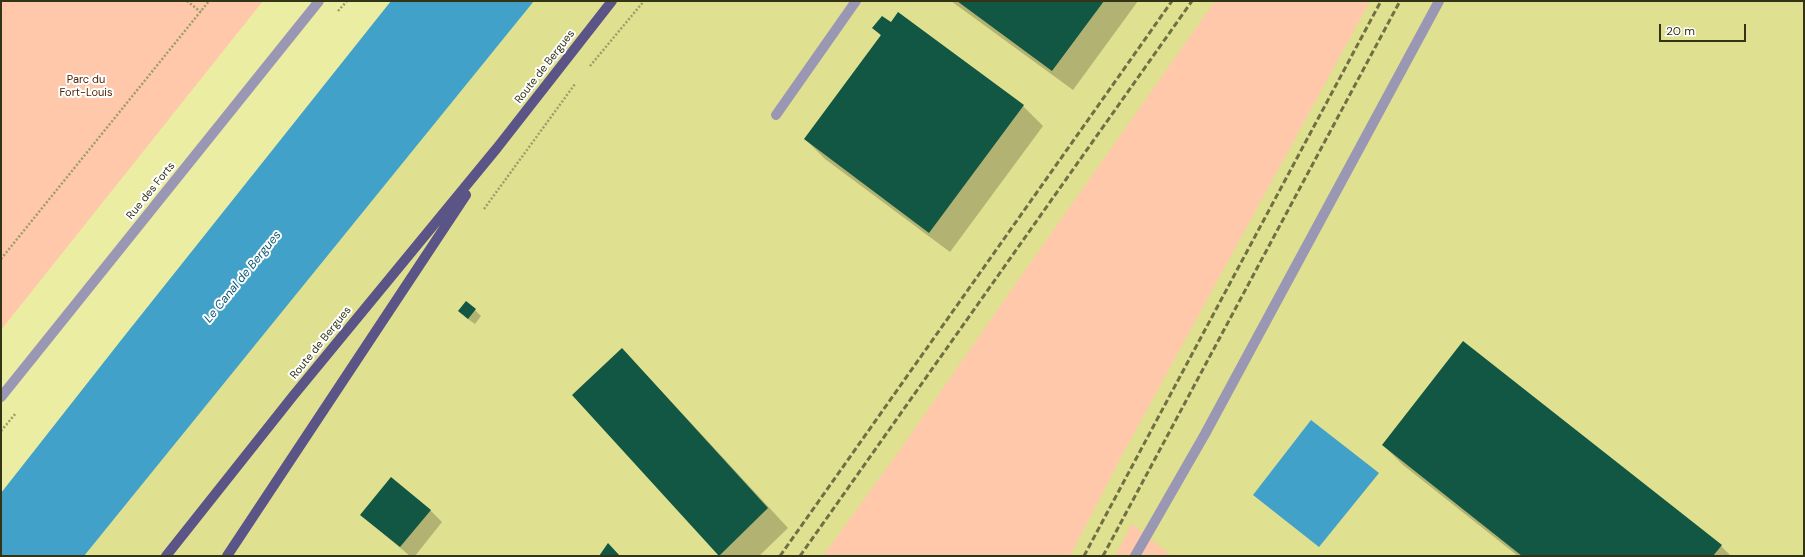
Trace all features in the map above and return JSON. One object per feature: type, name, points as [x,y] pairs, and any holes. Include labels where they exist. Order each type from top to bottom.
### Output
[{"type":"main road","name":"Route de Bergues","points":[[166,556],[497,148],[612,1]]},
{"type":"main road","name":"Route de Bergues","points":[[227,556],[497,148]]},
{"type":"main road","points":[[170,556],[184,533]]},
{"type":"street","name":"Rue des Forts","points":[[1,397],[319,1]]},
{"type":"street","points":[[776,115],[856,1]]},
{"type":"street","points":[[1135,556],[1217,414],[1439,1]]},
{"type":"path","points":[[187,1],[201,12]]},
{"type":"path","points":[[1,259],[209,1]]},
{"type":"path","points":[[587,69],[644,1]]},
{"type":"path","points":[[480,214],[580,79]]},
{"type":"shaded area","points":[[534,1],[1804,1],[1804,556],[84,556]]},
{"type":"green space","name":"Parc du Fort-Louis","points":[[1,1],[263,1],[1,330]]},
{"type":"green space","points":[[1215,1],[1370,1],[1121,457],[1070,556],[823,556],[902,447]]},
{"type":"green space","points":[[1132,524],[1172,556],[1115,556]]},
{"type":"water","name":"Le Canal de Bergues","points":[[391,1],[534,1],[84,556],[1,556],[1,493]]},
{"type":"water","points":[[1311,420],[1379,473],[1319,547],[1253,495]]},
{"type":"building","points":[[957,1],[1104,1],[1052,71]]},
{"type":"building","points":[[898,12],[1024,105],[929,233],[804,139],[881,35],[872,28],[882,16],[891,22]]},
{"type":"building","points":[[466,301],[476,309],[468,319],[458,311]]},
{"type":"building","points":[[1463,341],[1722,545],[1713,556],[1522,556],[1382,445]]},
{"type":"building","points":[[622,348],[768,508],[719,556],[572,395]]},
{"type":"building","points":[[391,477],[431,510],[400,547],[360,515]]},
{"type":"building","points":[[608,543],[620,556],[599,556]]},
{"type":"railway","points":[[780,556],[1172,1]]},
{"type":"railway","points":[[800,556],[1192,1]]},
{"type":"railway","points":[[1084,556],[1381,1]]},
{"type":"railway","points":[[1103,556],[1400,1]]}]
